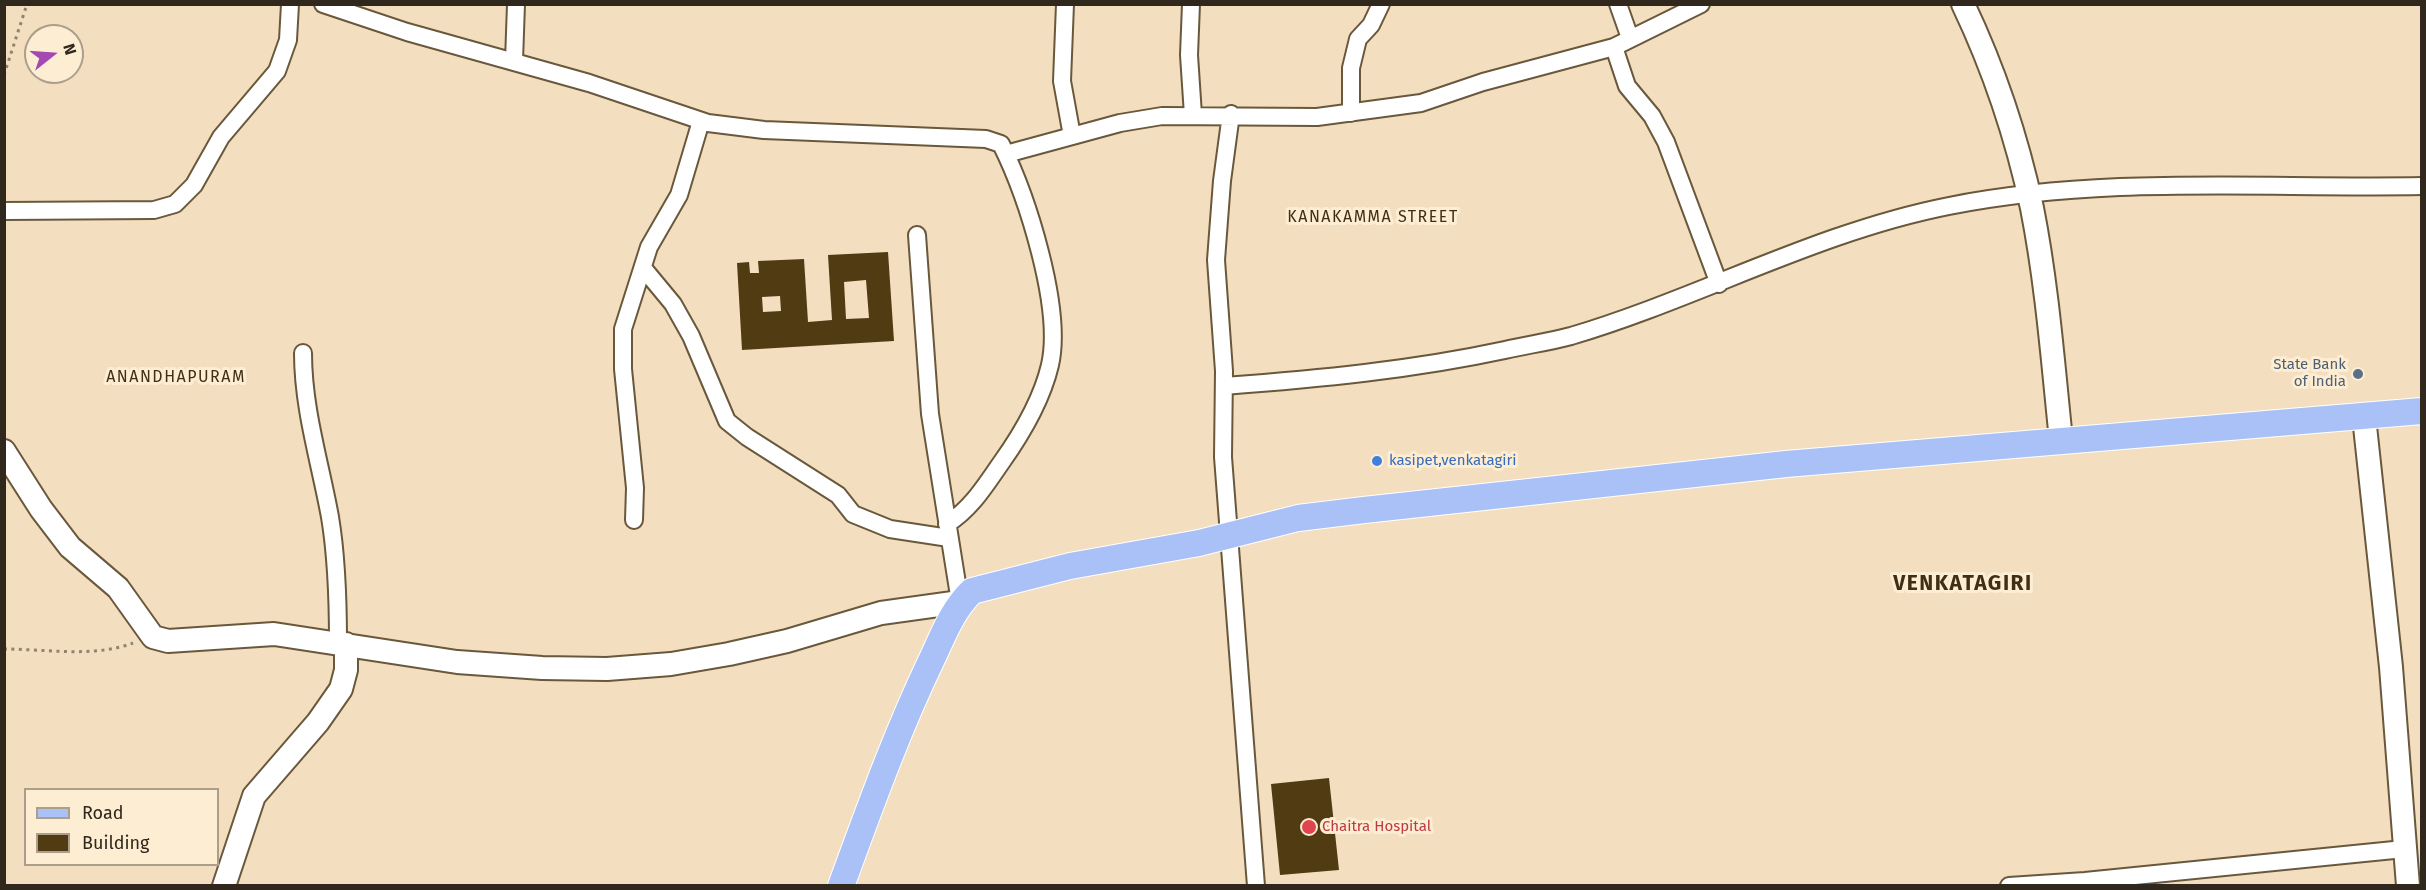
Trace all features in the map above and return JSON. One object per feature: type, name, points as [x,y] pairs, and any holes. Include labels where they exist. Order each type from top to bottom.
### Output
[{"type":"main road","points":[[1963,4],[1984,49],[2008,116],[2028,194],[2046,299],[2061,440]]},
{"type":"main road","points":[[841,885],[899,732],[960,602],[972,591],[1070,566],[1199,543],[1298,518],[1786,464],[2421,411]]},
{"type":"main road","points":[[2364,417],[2391,668],[2408,885]]},
{"type":"main road","points":[[4,451],[40,509],[70,547],[118,588],[153,637],[168,641],[274,634],[457,662],[542,668],[607,669],[671,664],[729,654],[787,641],[881,613],[960,602]]},
{"type":"main road","points":[[224,885],[254,796],[318,722],[341,689],[346,670],[342,643]]},
{"type":"street","points":[[4,212],[154,210],[175,204],[194,185],[220,137],[277,71],[288,40],[290,4]]},
{"type":"street","points":[[323,4],[396,29],[514,61],[701,121],[764,130],[986,139],[1001,144],[1017,175],[1039,247],[1052,322],[1050,364],[1034,408],[1007,455],[979,495],[948,531]]},
{"type":"street","points":[[1064,138],[1062,81],[1065,4]]},
{"type":"street","points":[[1191,4],[1190,55],[1193,115]]},
{"type":"street","points":[[1351,113],[1351,68],[1358,39],[1371,26],[1381,4]]},
{"type":"street","points":[[1618,4],[1630,38]]},
{"type":"street","points":[[1006,154],[1064,138],[1162,116],[1231,114],[1287,118],[1351,113],[1421,103],[1483,82],[1614,47],[1701,4]]},
{"type":"street","points":[[514,61],[516,7]]},
{"type":"street","points":[[1614,47],[1627,86],[1652,116],[1666,142],[1719,284]]},
{"type":"street","points":[[1231,114],[1216,260],[1224,386],[1224,458],[1256,885]]},
{"type":"street","points":[[634,520],[635,488],[622,369],[623,329],[644,269],[649,247],[679,195],[701,121]]},
{"type":"street","points":[[1224,386],[1351,376],[1457,360],[1568,337],[1719,284],[1821,242],[1894,218],[1952,205],[2028,194],[2237,185],[2421,186]]},
{"type":"street","points":[[917,235],[930,414],[960,602]]},
{"type":"street","points":[[644,269],[673,304],[691,336],[727,421],[747,437],[838,495],[853,514],[890,529],[948,531]]},
{"type":"street","points":[[303,353],[303,391],[320,467],[336,565],[342,643]]},
{"type":"street","points":[[2009,885],[2097,880],[2404,849]]},
{"type":"path","points":[[4,75],[27,4]]},
{"type":"path","points":[[4,650],[118,649],[150,633]]},
{"type":"building","points":[[888,252],[894,341],[742,350],[737,263],[749,262],[750,273],[759,273],[758,261],[804,259],[808,322],[832,320],[828,255]],"holes":[[[866,280],[869,318],[846,319],[844,282]],[[780,296],[781,311],[763,312],[762,297]]]},
{"type":"building","points":[[1329,778],[1339,870],[1280,875],[1271,784]]},
{"type":"place","name":"State Bank of India","points":[[2358,374]]},
{"type":"place","name":"kasipet,venkatagiri","points":[[1377,461]]},
{"type":"place","name":"Chaitra Hospital","points":[[1309,827]]},
{"type":"district","name":"KANAKAMMA STREET","points":[[1373,218]]},
{"type":"district","name":"ANANDHAPURAM","points":[[176,378]]},
{"type":"district","name":"VENKATAGIRI","points":[[1963,584]]}]
